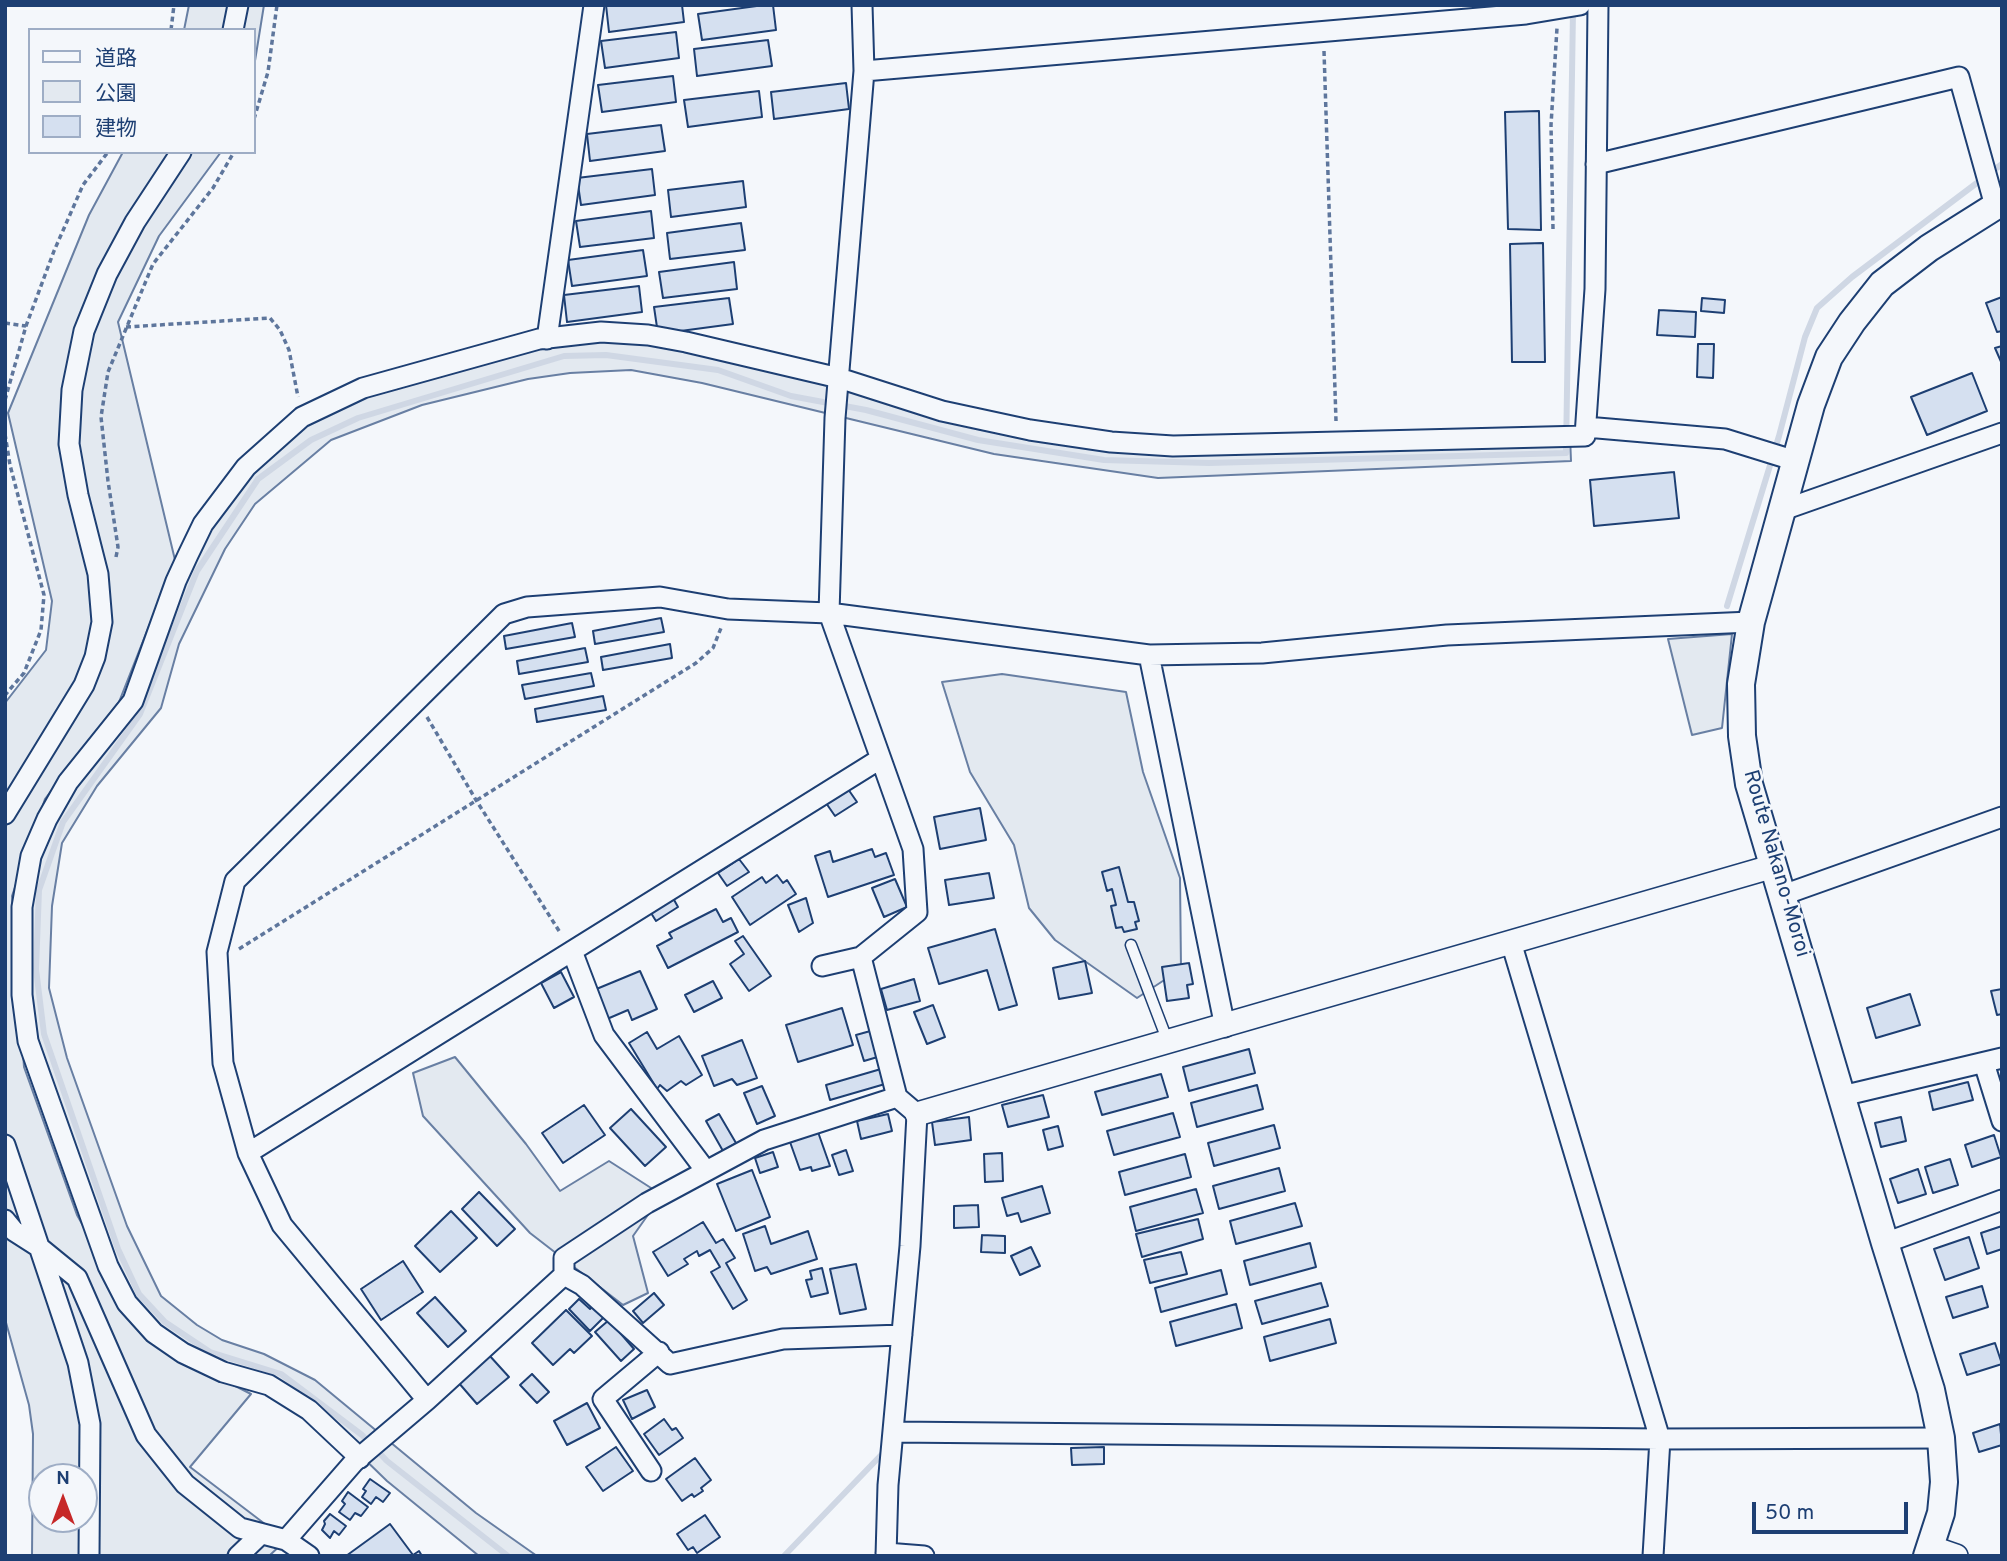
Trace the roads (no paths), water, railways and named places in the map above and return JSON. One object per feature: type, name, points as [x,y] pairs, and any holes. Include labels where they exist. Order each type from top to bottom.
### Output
[{"type":"main road","name":"Route Nakano-Moroi","points":[[1929,1551],[1942,1502],[1944,1482],[1941,1438],[1931,1390],[1749,784],[1742,736],[1741,684],[1751,622],[1811,405],[1829,357],[1882,284],[1929,248],[1998,204]]},
{"type":"street","points":[[233,28],[238,5]]},
{"type":"street","points":[[547,339],[594,5]]},
{"type":"street","points":[[822,966],[861,957],[916,912],[913,849],[829,613],[835,418],[864,71],[862,5]]},
{"type":"street","points":[[864,71],[1526,15],[1580,5]]},
{"type":"street","points":[[360,1458],[309,1410],[269,1385],[223,1372],[183,1353],[154,1333],[127,1303],[108,1266],[28,1041],[22,995],[22,907],[31,856],[47,819],[68,782],[133,701],[176,581],[203,524],[246,467],[302,417],[363,387],[547,339],[601,332],[649,335],[839,381],[942,411],[1030,430],[1111,442],[1173,446],[1585,436],[1595,289],[1598,5]]},
{"type":"street","points":[[1596,164],[1959,78],[1998,204]]},
{"type":"street","points":[[5,814],[84,685],[95,657],[102,622],[98,573],[78,495],[69,444],[72,390],[84,331],[112,264],[135,222],[180,154]]},
{"type":"street","points":[[1586,427],[1725,439],[1796,461]]},
{"type":"street","points":[[1783,510],[2002,433]]},
{"type":"street","points":[[427,1400],[282,1225],[248,1153],[223,1063],[217,953],[236,881],[504,614],[527,607],[660,597],[728,609],[829,613],[1149,654],[1262,653],[1447,635],[1751,622]]},
{"type":"street","points":[[1149,654],[1224,1027]]},
{"type":"street","points":[[248,1153],[880,759]]},
{"type":"street","points":[[1783,895],[2002,817]]},
{"type":"street","points":[[917,1114],[1774,866]]},
{"type":"street","points":[[1511,942],[1660,1439],[1653,1556]]},
{"type":"street","points":[[572,951],[604,1035],[706,1171]]},
{"type":"street","points":[[861,957],[897,1097],[917,1114]]},
{"type":"street","points":[[1842,1096],[1993,1061],[2002,1121]]},
{"type":"street","points":[[286,1540],[360,1458],[564,1275],[564,1258],[647,1203],[764,1140],[897,1097]]},
{"type":"street","points":[[917,1114],[911,1246],[893,1432],[886,1554],[924,1556]]},
{"type":"street","points":[[5,1145],[74,1352],[90,1424],[89,1556]]},
{"type":"street","points":[[1885,1243],[2002,1200]]},
{"type":"street","points":[[5,1220],[13,1231],[39,1247],[77,1278],[146,1435],[185,1484],[240,1528],[286,1540],[309,1556]]},
{"type":"street","points":[[564,1275],[582,1285],[670,1364],[783,1339],[902,1335]]},
{"type":"street","points":[[651,1471],[603,1399],[659,1352]]},
{"type":"street","points":[[893,1432],[1660,1439],[1941,1438]]},
{"type":"street","points":[[238,1556],[261,1534]]},
{"type":"street","points":[[1929,1551],[1956,1556]]},
{"type":"lane","points":[[1131,945],[1168,1043]]},
{"type":"waterway","points":[[508,1556],[387,1461],[362,1435],[281,1374],[210,1352],[165,1322],[139,1294],[118,1249],[44,1034],[36,969],[39,890],[63,822],[140,714],[197,571],[258,479],[311,440],[358,418],[564,356],[606,355],[718,370],[791,396],[866,410],[978,440],[1104,460],[1209,463],[1566,453],[1573,11]]},
{"type":"waterway","points":[[1727,606],[1779,436],[1805,337],[1817,308],[1852,277],[2002,164]]},
{"type":"waterway","points":[[784,1556],[886,1450]]}]
